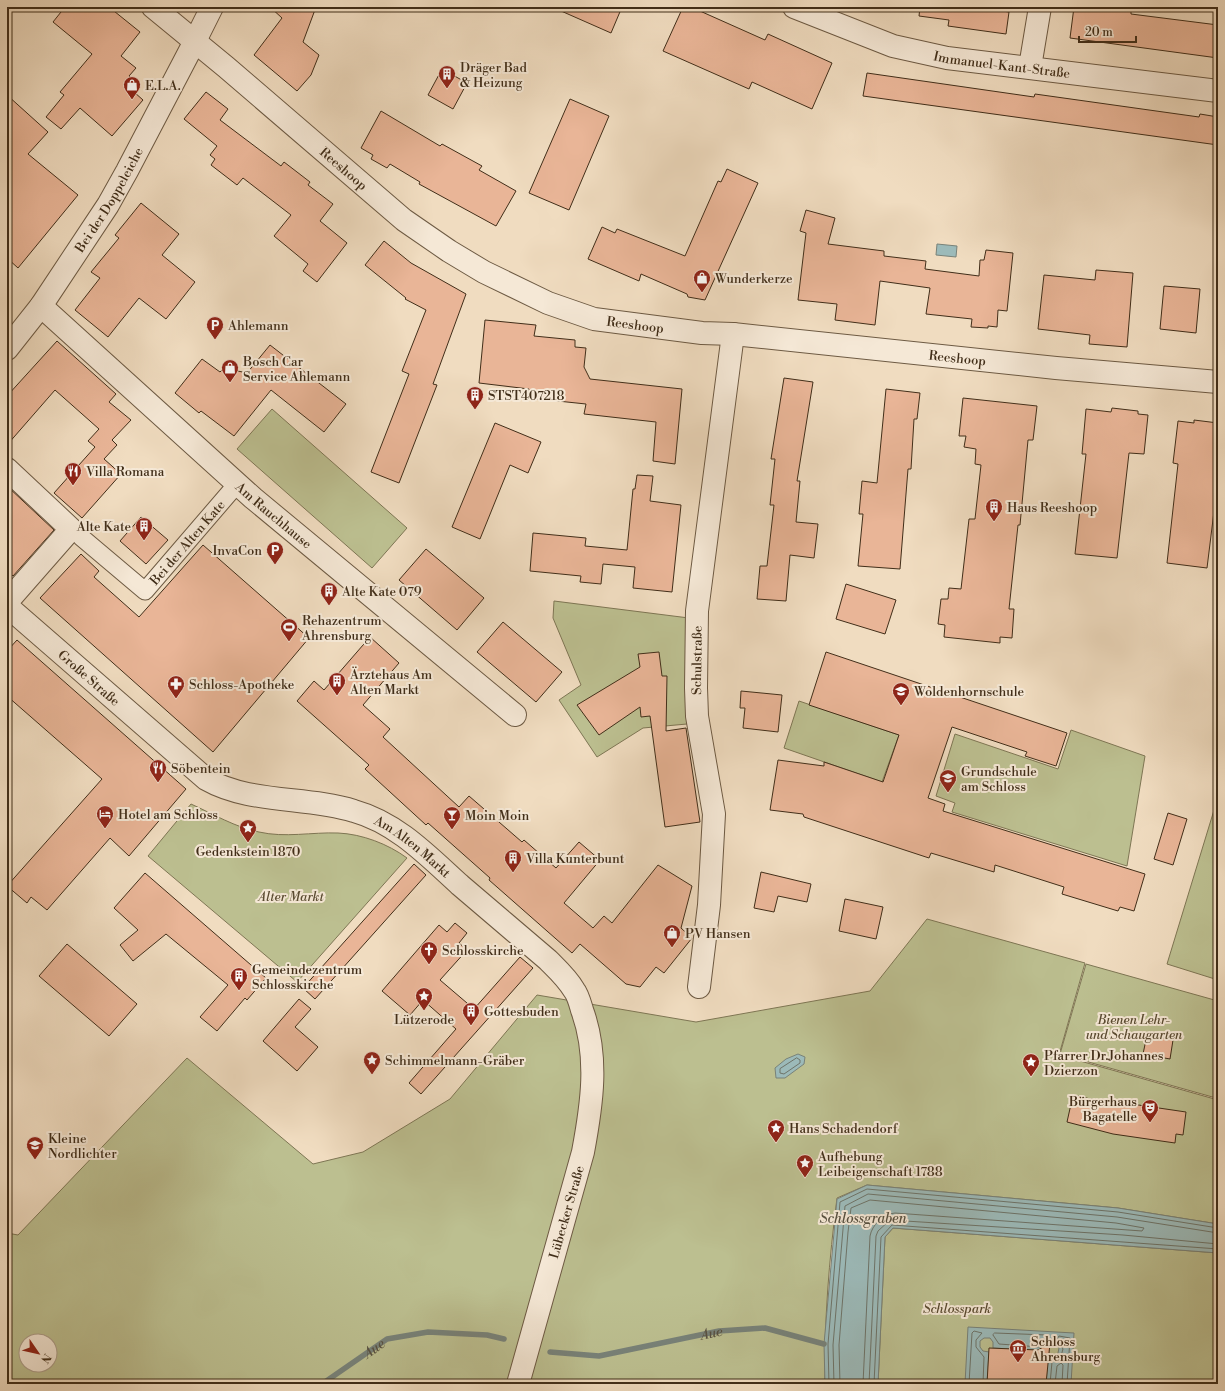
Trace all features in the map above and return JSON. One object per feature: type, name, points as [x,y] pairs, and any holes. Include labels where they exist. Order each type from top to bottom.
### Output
[{"type":"street","name":"Reeshoop","points":[[153,7],[195,41],[404,220],[449,251],[484,272],[548,304],[594,319],[702,333],[733,334],[1056,368],[1218,382]]},
{"type":"street","name":"Bei der Doppeleiche","points":[[7,349],[41,306],[108,205],[212,7]]},
{"type":"street","name":"Immanuel-Kant-Straße","points":[[794,7],[893,46],[947,58],[1218,91]]},
{"type":"street","points":[[1030,67],[1040,7]]},
{"type":"street","name":"Am Rauchhause","points":[[41,306],[237,484],[515,715]]},
{"type":"street","name":"Schulstraße","points":[[698,987],[709,905],[714,814],[697,716],[697,611],[733,334]]},
{"type":"street","points":[[7,469],[71,529],[7,602]]},
{"type":"street","name":"Bei der Alten Kate","points":[[81,536],[145,591],[237,484]]},
{"type":"street","name":"Große Straße","points":[[7,606],[171,750]]},
{"type":"street","name":"Am Alten Markt","points":[[171,750],[206,779],[218,786],[239,792],[312,802],[353,810],[391,827],[420,848],[561,972],[575,991],[591,1037]]},
{"type":"street","name":"Lübecker Straße","points":[[519,1383],[535,1319],[583,1152],[590,1107],[593,1059],[591,1037]]},
{"type":"green space","points":[[272,409],[407,528],[372,568],[237,449]]},
{"type":"green space","points":[[554,601],[689,618],[687,724],[643,728],[597,757],[559,700],[581,685],[553,618]]},
{"type":"green space","points":[[799,701],[899,735],[882,782],[784,748]]},
{"type":"green space","points":[[1071,730],[1145,756],[1127,866],[952,812],[955,803],[936,796],[955,734],[1058,769]]},
{"type":"green space","points":[[1218,797],[1218,980],[1167,964]]},
{"type":"green space","name":"Alter Markt","points":[[191,804],[233,824],[251,830],[279,835],[338,833],[356,835],[392,848],[407,858],[297,982],[148,856]]},
{"type":"green space","points":[[927,919],[1085,963],[1059,1055],[1218,1100],[1218,1224],[1118,1208],[867,1185],[837,1198],[828,1291],[825,1338],[825,1384],[7,1384],[7,1233],[18,1235],[187,1058],[313,1164],[363,1152],[450,1099],[537,995],[696,1022],[870,991]]},
{"type":"green space","name":"Bienen Lehr- und Schaugarten","points":[[1086,964],[1218,1001],[1218,1093],[1216,1098],[1060,1054]]},
{"type":"green space","name":"Schlosspark","points":[[893,1228],[1218,1253],[1218,1384],[878,1384],[885,1237]]},
{"type":"water","points":[[937,244],[957,246],[956,257],[936,255]]},
{"type":"water","points":[[798,1054],[805,1057],[804,1064],[785,1078],[776,1078],[775,1068],[786,1059]]},
{"type":"water","name":"Schlossgraben","points":[[867,1185],[1118,1208],[1218,1224],[1218,1253],[893,1228],[885,1237],[878,1384],[825,1384],[824,1344],[837,1199]]},
{"type":"water","points":[[968,1327],[1074,1333],[1071,1384],[1046,1384],[1048,1356],[1054,1357],[1058,1353],[1059,1348],[1056,1343],[1051,1342],[1046,1345],[1045,1351],[993,1348],[993,1342],[990,1338],[984,1338],[980,1341],[980,1347],[983,1351],[989,1352],[987,1384],[965,1384]]},
{"type":"building","points":[[65,7],[109,7],[140,32],[121,56],[136,68],[129,76],[139,86],[134,92],[143,100],[112,136],[80,108],[61,129],[46,117],[64,95],[60,92],[92,54],[53,22]]},
{"type":"building","points":[[270,7],[316,7],[303,42],[319,55],[311,75],[297,91],[254,55],[282,18]]},
{"type":"building","points":[[552,7],[622,7],[611,33]]},
{"type":"building","points":[[683,7],[691,7],[765,40],[768,34],[832,63],[812,109],[752,82],[749,89],[663,51]]},
{"type":"building","points":[[920,7],[976,7],[1009,12],[1006,34],[948,26],[949,20],[919,16]]},
{"type":"building","points":[[1074,7],[1115,7],[1131,9],[1131,14],[1218,25],[1218,58],[1070,38]]},
{"type":"building","name":"Dräger Bad & Heizung","points":[[442,69],[467,83],[453,109],[428,95]]},
{"type":"building","points":[[867,73],[1034,97],[1035,94],[1199,117],[1200,114],[1218,117],[1218,145],[863,96]]},
{"type":"building","points":[[206,92],[228,109],[220,120],[281,166],[284,162],[310,182],[308,185],[333,204],[320,221],[347,243],[317,282],[303,271],[308,264],[274,236],[291,215],[243,178],[237,185],[211,165],[215,159],[210,155],[217,146],[184,119]]},
{"type":"building","points":[[7,95],[48,132],[28,154],[78,195],[18,268],[7,258]]},
{"type":"building","points":[[570,99],[609,116],[569,210],[529,193]]},
{"type":"building","points":[[381,111],[440,146],[442,144],[482,166],[479,170],[516,191],[496,226],[419,184],[420,182],[390,164],[387,168],[371,159],[373,155],[361,148]]},
{"type":"building","points":[[727,169],[758,183],[705,300],[688,297],[687,294],[641,274],[639,281],[588,259],[602,227],[615,233],[617,229],[685,256],[718,181],[721,182]]},
{"type":"building","points":[[141,203],[179,234],[162,255],[195,282],[166,319],[139,298],[108,337],[75,310],[100,278],[91,272],[119,238],[115,235]]},
{"type":"building","points":[[806,210],[835,218],[828,244],[884,251],[884,256],[926,261],[925,269],[979,276],[980,260],[984,260],[986,250],[1013,253],[1007,311],[998,310],[997,327],[971,327],[972,319],[926,314],[930,288],[880,281],[875,325],[835,320],[837,304],[798,300],[806,233],[800,231]]},
{"type":"building","points":[[384,241],[411,263],[466,294],[433,384],[437,385],[399,483],[371,472],[409,374],[402,371],[426,310],[405,299],[406,298],[365,265]]},
{"type":"building","points":[[1096,270],[1133,273],[1127,347],[1089,344],[1090,335],[1038,329],[1044,275],[1095,280]]},
{"type":"building","points":[[1164,286],[1200,289],[1196,333],[1160,329]]},
{"type":"building","points":[[485,320],[536,325],[534,336],[575,340],[575,347],[586,348],[584,367],[590,379],[682,389],[675,464],[653,461],[656,422],[584,414],[586,404],[529,398],[529,389],[479,383]]},
{"type":"building","points":[[57,341],[116,394],[109,402],[131,420],[112,440],[117,445],[104,459],[121,474],[82,518],[54,493],[95,447],[88,441],[99,429],[55,390],[7,445],[7,396]]},
{"type":"building","name":"Bosch Car Service Ahlemann","points":[[270,345],[346,404],[324,432],[271,390],[234,436],[201,411],[199,413],[175,393],[202,359],[220,372],[224,368],[247,373]]},
{"type":"building","points":[[784,378],[813,382],[797,481],[800,481],[796,522],[818,524],[814,558],[790,555],[786,601],[757,599],[760,566],[767,566],[774,505],[770,505],[775,459],[771,459]]},
{"type":"building","points":[[886,389],[920,393],[917,419],[914,419],[911,469],[908,469],[900,569],[858,566],[863,514],[859,514],[862,481],[877,483]]},
{"type":"building","name":"Haus Reeshoop","points":[[963,398],[1037,406],[1033,440],[1028,440],[1020,525],[1018,525],[1009,609],[1014,609],[1012,638],[1000,637],[1000,643],[944,637],[945,625],[938,624],[941,599],[948,599],[949,588],[961,589],[969,519],[975,519],[981,465],[975,464],[976,449],[964,447],[966,436],[959,436]]},
{"type":"building","points":[[1112,408],[1138,411],[1138,414],[1148,415],[1144,454],[1129,453],[1117,558],[1075,554],[1086,454],[1082,454],[1086,409],[1111,412]]},
{"type":"building","points":[[1194,420],[1218,423],[1218,479],[1207,568],[1167,563],[1178,464],[1173,463],[1178,421],[1194,423]]},
{"type":"building","points":[[495,423],[541,442],[528,473],[510,465],[480,539],[452,527]]},
{"type":"building","points":[[637,475],[653,476],[650,501],[681,505],[672,592],[633,588],[635,567],[603,564],[601,584],[580,582],[581,576],[530,571],[533,533],[586,538],[585,546],[627,550],[633,489],[635,489]]},
{"type":"building","points":[[7,486],[54,530],[13,576],[7,571]]},
{"type":"building","name":"Alte Kate","points":[[141,517],[168,540],[146,564],[120,541]]},
{"type":"building","points":[[203,545],[309,638],[213,752],[40,598],[81,554],[99,571],[94,577],[139,617]]},
{"type":"building","points":[[426,549],[484,598],[457,630],[399,580]]},
{"type":"building","points":[[846,584],[896,600],[885,634],[836,619]]},
{"type":"building","points":[[503,622],[562,672],[536,702],[477,652]]},
{"type":"building","points":[[370,637],[399,663],[363,705],[390,729],[383,737],[459,807],[469,796],[522,842],[524,840],[556,868],[579,842],[600,860],[564,903],[593,928],[604,916],[612,923],[658,865],[692,886],[681,928],[692,938],[664,973],[656,967],[640,987],[626,984],[580,944],[572,953],[489,880],[490,878],[428,823],[426,825],[365,769],[369,765],[297,701],[314,681],[324,690]]},
{"type":"building","points":[[17,640],[186,789],[129,856],[110,838],[47,910],[31,897],[27,903],[7,886],[102,779],[7,696],[7,651]]},
{"type":"building","points":[[659,652],[662,676],[667,676],[666,731],[686,728],[700,822],[665,827],[650,716],[641,717],[640,707],[599,735],[577,705],[640,667],[638,654]]},
{"type":"building","points":[[826,652],[1067,733],[1056,766],[1025,756],[1027,752],[952,727],[928,798],[945,804],[943,811],[1145,874],[1134,911],[1120,907],[1118,911],[1062,894],[1064,887],[995,865],[994,872],[931,853],[929,858],[804,817],[803,814],[770,810],[778,760],[824,766],[824,762],[883,782],[899,735],[809,705]]},
{"type":"building","points":[[741,691],[782,695],[778,732],[743,728],[745,708],[740,708]]},
{"type":"building","points":[[1168,813],[1187,819],[1173,865],[1154,859]]},
{"type":"building","points":[[414,864],[426,875],[315,999],[303,988]]},
{"type":"building","points":[[761,872],[811,884],[807,902],[778,896],[774,912],[754,908]]},
{"type":"building","points":[[145,873],[266,978],[247,1000],[245,998],[217,1031],[200,1017],[228,985],[166,934],[133,961],[120,945],[138,930],[114,908]]},
{"type":"building","points":[[845,899],[883,907],[876,939],[839,931]]},
{"type":"building","points":[[455,923],[467,933],[459,943],[467,950],[440,980],[474,1009],[520,957],[533,968],[421,1094],[409,1083],[456,1029],[423,1000],[410,1015],[382,991],[439,925],[447,932]]},
{"type":"building","points":[[67,944],[137,1004],[109,1036],[39,976]]},
{"type":"building","points":[[299,999],[311,1009],[295,1027],[318,1047],[297,1071],[263,1041]]},
{"type":"building","points":[[1147,1035],[1173,1040],[1170,1059],[1143,1054]]},
{"type":"building","name":"Bürgerhaus Bagatelle","points":[[1073,1095],[1117,1105],[1118,1102],[1186,1112],[1183,1135],[1176,1134],[1175,1143],[1113,1134],[1067,1122]]},
{"type":"building","name":"Schloss Ahrensburg","points":[[1050,1343],[1046,1384],[987,1384],[989,1348],[1038,1350]]},
{"type":"waterway","name":"Aue","points":[[550,1352],[599,1356],[719,1331],[765,1328],[824,1344]]},
{"type":"waterway","name":"Aue","points":[[322,1384],[387,1339],[428,1332],[487,1335],[504,1339]]},
{"type":"place","name":"Dräger Bad & Heizung","points":[[447,89]]},
{"type":"place","name":"E.L.A.","points":[[132,100]]},
{"type":"place","name":"Wunderkerze","points":[[702,293]]},
{"type":"place","name":"Ahlemann","points":[[215,340]]},
{"type":"place","name":"Bosch Car Service Ahlemann","points":[[230,383]]},
{"type":"place","name":"STST407218","points":[[475,410]]},
{"type":"place","name":"Villa Romana","points":[[73,486]]},
{"type":"place","name":"Haus Reeshoop","points":[[994,522]]},
{"type":"place","name":"Alte Kate","points":[[144,541]]},
{"type":"place","name":"InvaCon","points":[[275,565]]},
{"type":"place","name":"Alte Kate 079","points":[[329,606]]},
{"type":"place","name":"Rehazentrum Ahrensburg","points":[[289,642]]},
{"type":"place","name":"Ärztehaus Am Alten Markt","points":[[337,696]]},
{"type":"place","name":"Schloss-Apotheke","points":[[176,699]]},
{"type":"place","name":"Woldenhornschule","points":[[901,706]]},
{"type":"place","name":"Söbentein","points":[[158,783]]},
{"type":"place","name":"Grundschule am Schloss","points":[[948,793]]},
{"type":"place","name":"Hotel am Schloss","points":[[105,829]]},
{"type":"place","name":"Moin Moin","points":[[452,830]]},
{"type":"place","name":"Gedenkstein 1870","points":[[248,843]]},
{"type":"place","name":"Villa Kunterbunt","points":[[513,873]]},
{"type":"place","name":"PV Hansen","points":[[672,948]]},
{"type":"place","name":"Schlosskirche","points":[[429,965]]},
{"type":"place","name":"Gemeindezentrum Schlosskirche","points":[[239,991]]},
{"type":"place","name":"Lützerode","points":[[424,1011]]},
{"type":"place","name":"Gottesbuden","points":[[471,1026]]},
{"type":"place","name":"Schimmelmann-Gräber","points":[[372,1075]]},
{"type":"place","name":"Pfarrer Dr.Johannes Dzierzon","points":[[1031,1077]]},
{"type":"place","name":"Bürgerhaus Bagatelle","points":[[1150,1123]]},
{"type":"place","name":"Hans Schadendorf","points":[[776,1143]]},
{"type":"place","name":"Kleine Nordlichter","points":[[35,1160]]},
{"type":"place","name":"Aufhebung Leibeigenschaft 1788","points":[[805,1178]]},
{"type":"place","name":"Schloss Ahrensburg","points":[[1018,1363]]}]
